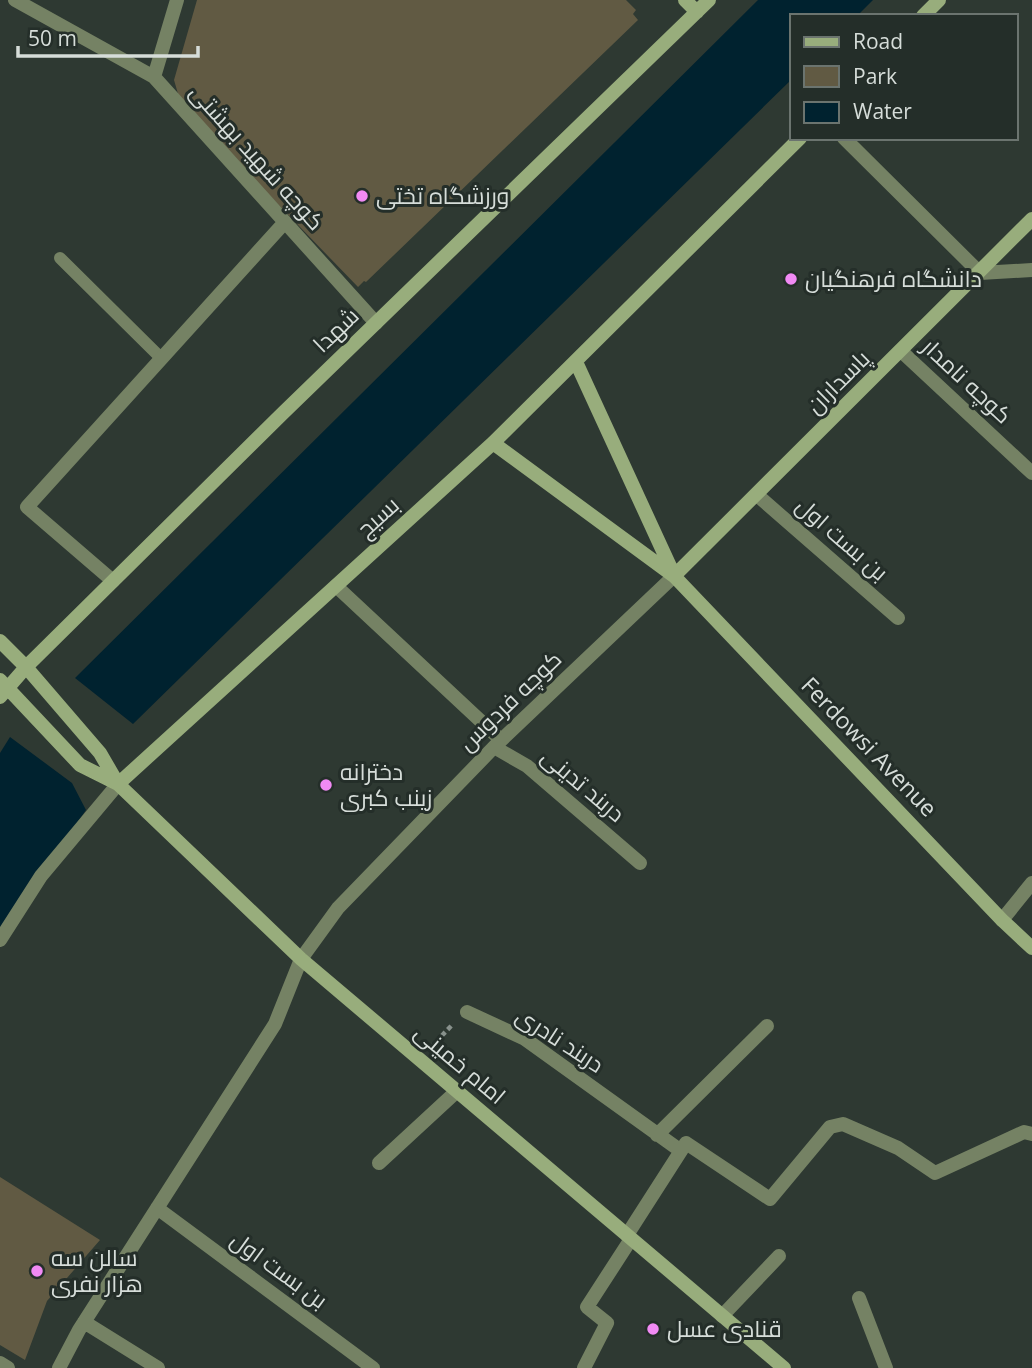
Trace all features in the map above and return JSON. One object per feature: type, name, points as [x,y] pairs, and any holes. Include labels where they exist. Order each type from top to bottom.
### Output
[{"type":"street","name":"کوچه شهید بهشتی","points":[[15,0],[154,77],[376,323]]},
{"type":"street","points":[[154,77],[177,0]]},
{"type":"street","points":[[685,0],[696,12]]},
{"type":"street","name":"شهدا","points":[[2,688],[709,0]]},
{"type":"street","points":[[925,14],[939,0]]},
{"type":"street","name":"بسیج","points":[[0,940],[41,876],[118,784],[493,443],[798,140]]},
{"type":"street","points":[[846,140],[980,272],[1032,270]]},
{"type":"street","name":"پاسداران","points":[[674,576],[1032,219]]},
{"type":"street","points":[[113,581],[27,506],[285,222]]},
{"type":"street","name":"کوچه نامدار","points":[[901,351],[1032,473]]},
{"type":"street","points":[[576,362],[674,576]]},
{"type":"street","points":[[493,443],[674,576]]},
{"type":"street","name":"بن بست اول","points":[[757,495],[898,618]]},
{"type":"street","name":"کوچه فردوس","points":[[59,1368],[84,1322],[275,1024],[301,959],[338,908],[498,743],[674,576]]},
{"type":"street","name":"Ferdowsi Avenue","points":[[674,576],[1002,920],[1032,948]]},
{"type":"street","name":"دربند تدینی","points":[[336,586],[498,743],[640,863]]},
{"type":"street","points":[[0,641],[100,753],[118,784]]},
{"type":"street","points":[[2,688],[79,765],[118,784]]},
{"type":"street","name":"امام خمینی","points":[[118,784],[301,959],[784,1368]]},
{"type":"street","points":[[1002,920],[1032,883]]},
{"type":"street","name":"دربند نادری","points":[[467,1012],[525,1039],[681,1152]]},
{"type":"street","points":[[657,1135],[767,1026]]},
{"type":"street","points":[[379,1163],[457,1091]]},
{"type":"street","points":[[584,1368],[607,1323],[587,1307],[686,1143],[770,1199],[830,1127],[843,1124],[898,1148],[935,1173],[1024,1132],[1032,1134]]},
{"type":"street","name":"بن بست اول","points":[[157,1208],[373,1368]]},
{"type":"street","points":[[723,1316],[779,1256]]},
{"type":"street","points":[[859,1298],[886,1368]]},
{"type":"street","points":[[84,1322],[158,1368]]},
{"type":"street","points":[[0,1363],[8,1368]]},
{"type":"lane","points":[[60,258],[161,358]]},
{"type":"path","points":[[420,1060],[445,1031],[467,1012]]},
{"type":"green space","name":"ورزشگاه تختی","points":[[197,0],[626,0],[636,10],[633,14],[638,20],[358,287],[181,104],[174,80]]},
{"type":"green space","name":"سالن سه هزار نفری","points":[[0,1177],[100,1240],[47,1301],[25,1360],[0,1345]]},
{"type":"water","points":[[758,0],[873,0],[859,14],[790,14],[790,81],[133,724],[75,678]]},
{"type":"water","points":[[10,737],[72,783],[86,810],[0,932],[0,753]]},
{"type":"place","name":"ورزشگاه تختی","points":[[362,196]]},
{"type":"place","name":"دانشگاه فرهنگیان","points":[[791,279]]},
{"type":"place","name":"دخترانه زینب کبری","points":[[326,785]]},
{"type":"place","name":"سالن سه هزار نفری","points":[[37,1271]]},
{"type":"place","name":"قنادی عسل","points":[[653,1329]]}]
